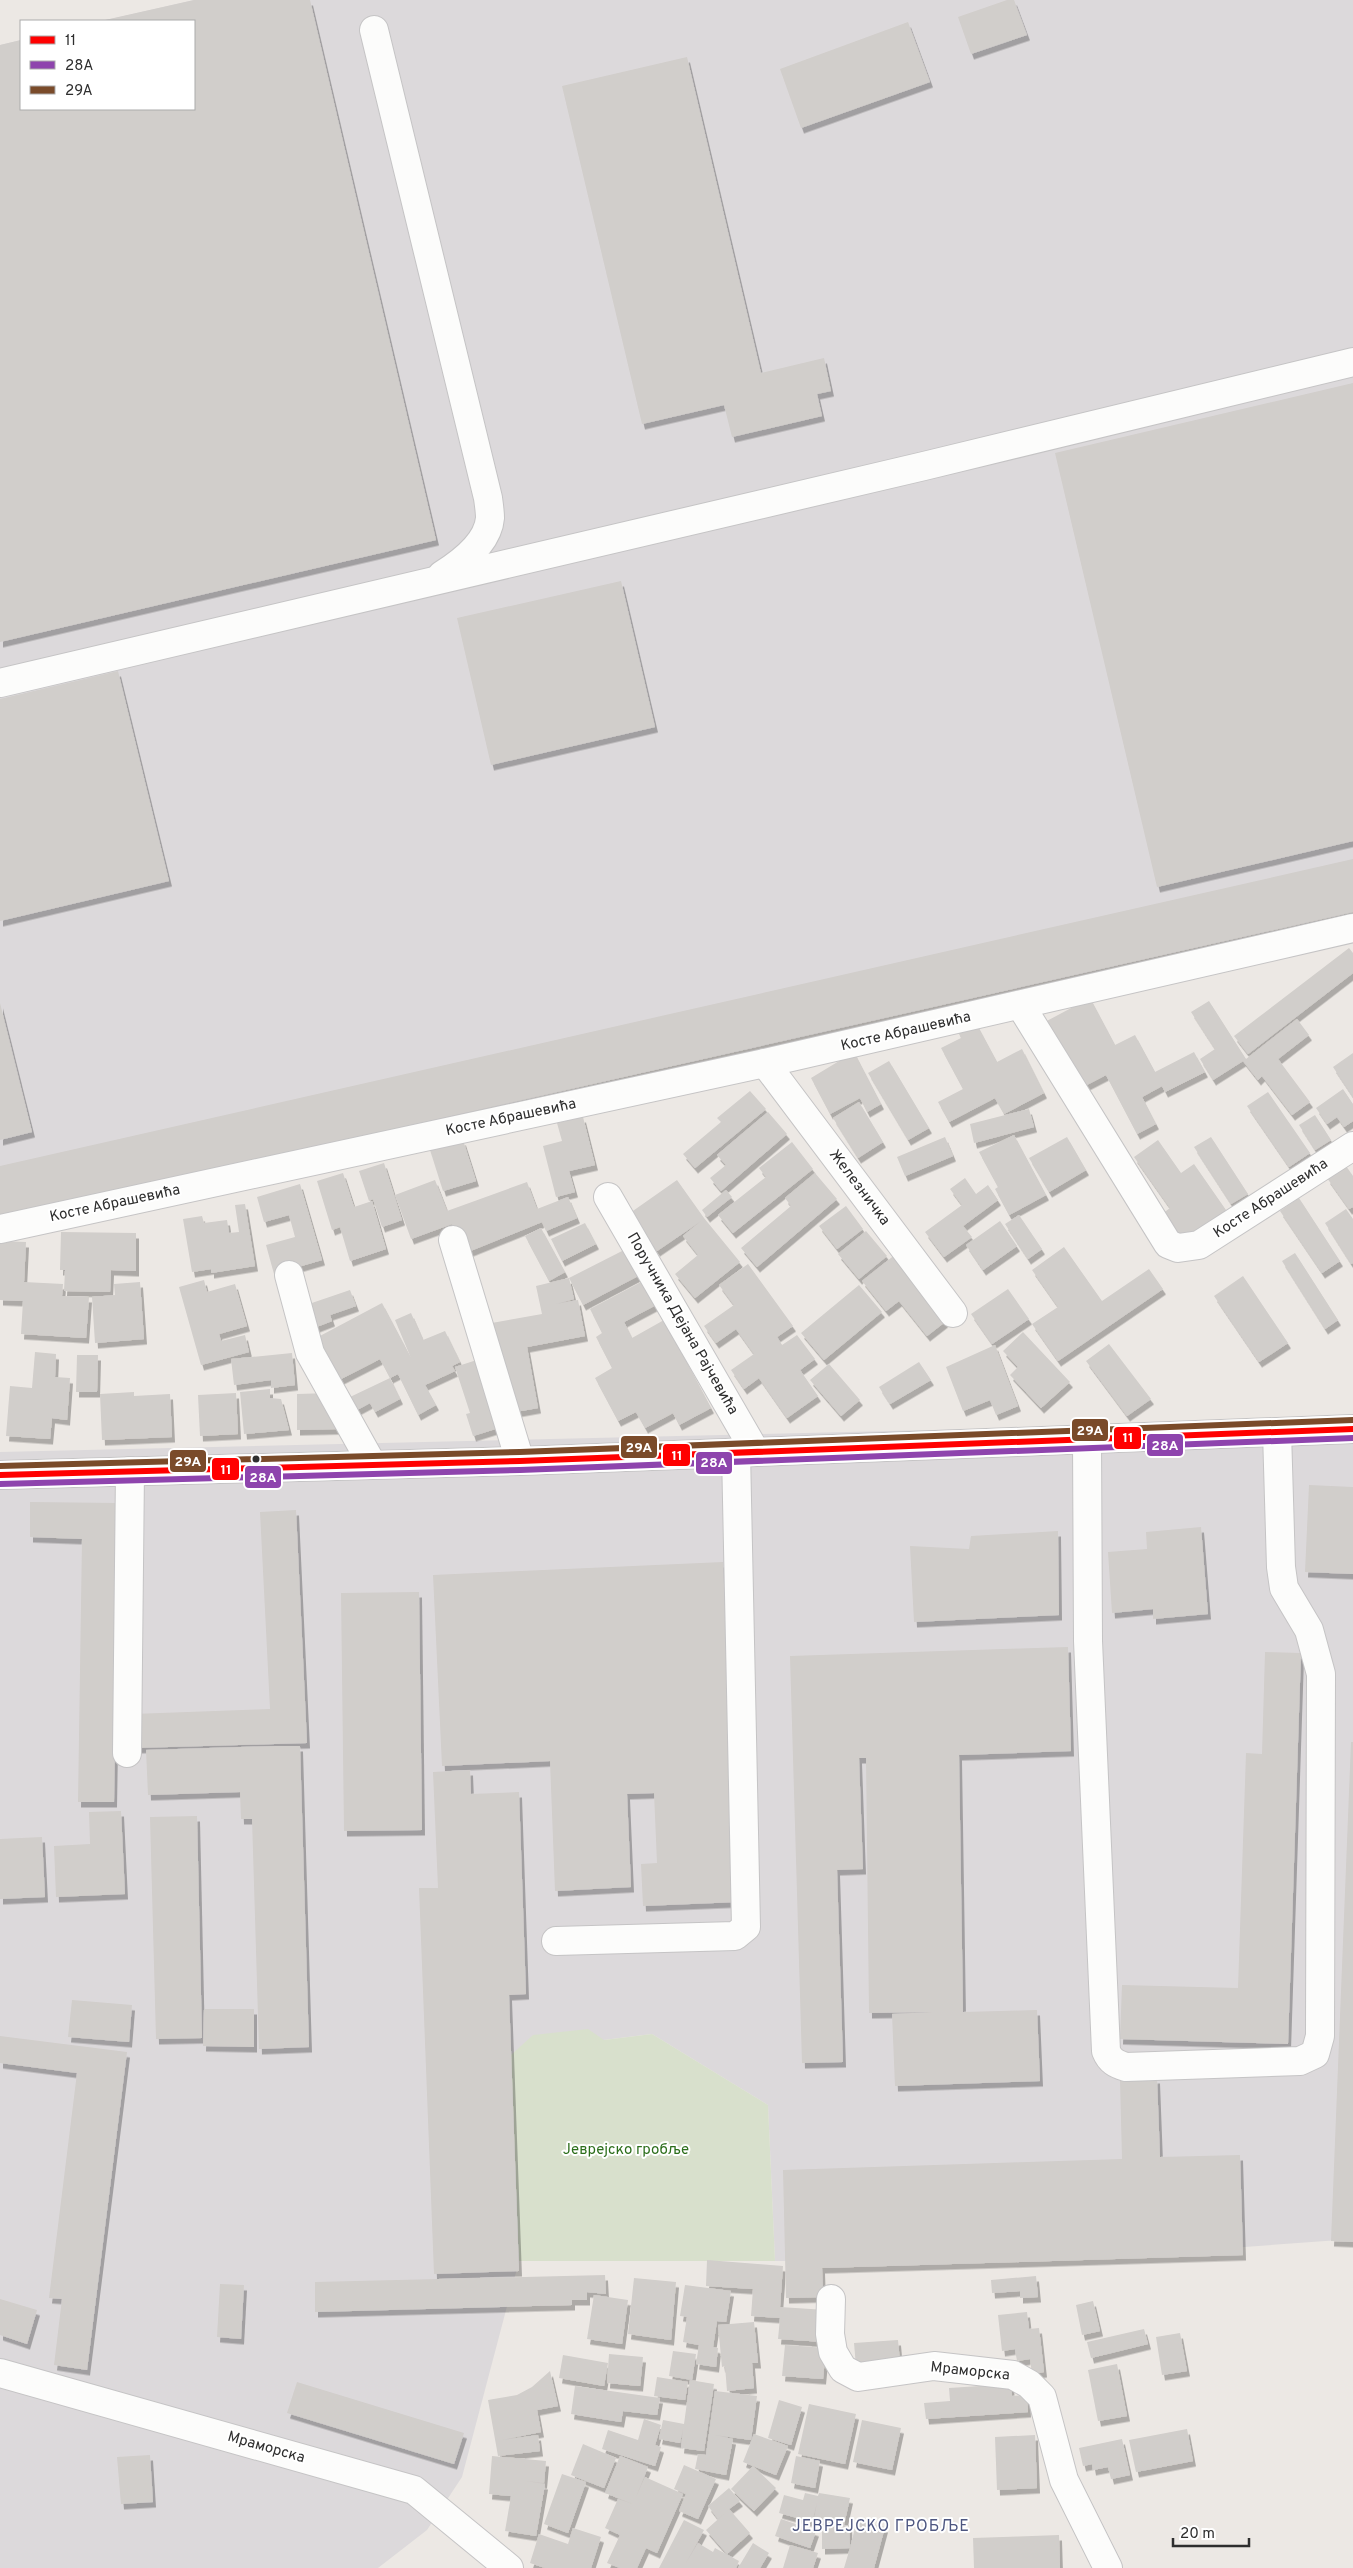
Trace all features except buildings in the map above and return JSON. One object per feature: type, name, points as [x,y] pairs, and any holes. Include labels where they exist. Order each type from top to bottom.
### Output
[{"type":"street","points":[[374,30],[488,498],[490,519],[485,534],[471,552],[432,581]]},
{"type":"street","points":[[0,682],[924,466],[1353,362]]},
{"type":"street","name":"Косте Абрашевића","points":[[0,1229],[1021,1006],[1353,928]]},
{"type":"street","name":"Косте Абрашевића","points":[[1021,1006],[1168,1244],[1178,1248],[1199,1246],[1353,1146]]},
{"type":"street","name":"Железничка","points":[[764,1063],[952,1313]]},
{"type":"street","name":"Поручника Дејана Рајчевића","points":[[608,1197],[746,1452]]},
{"type":"street","points":[[453,1240],[520,1461]]},
{"type":"street","points":[[289,1275],[310,1354],[372,1464]]},
{"type":"street","points":[[0,1475],[520,1461],[1353,1429]]},
{"type":"street","points":[[1087,1439],[1088,1641],[1106,2051],[1108,2058],[1116,2064],[1126,2067],[1291,2062],[1300,2061],[1315,2054],[1320,2036],[1321,1674],[1309,1630],[1284,1588],[1281,1567],[1277,1432]]},
{"type":"street","points":[[556,1941],[735,1936],[746,1926],[746,1452]]},
{"type":"street","points":[[127,1753],[130,1471]]},
{"type":"street","name":"Мраморска","points":[[831,2299],[830,2334],[833,2352],[843,2369],[858,2377],[934,2366],[1012,2375],[1030,2384],[1042,2397],[1064,2480],[1108,2568]]},
{"type":"street","name":"Мраморска","points":[[0,2373],[414,2490],[509,2568]]},
{"type":"shaded area","points":[[194,0],[1353,0],[1353,912],[0,1218],[0,45],[20,40],[20,110],[195,110],[195,20],[106,20]]},
{"type":"shaded area","points":[[1353,1420],[1353,2239],[1231,2248],[895,2261],[775,2261],[768,2105],[652,2034],[604,2040],[519,2261],[462,2477],[427,2530],[378,2568],[0,2568],[0,1452]]},
{"type":"green space","name":"Јеврејско гробље","points":[[588,2029],[604,2040],[652,2034],[768,2105],[775,2261],[519,2261],[511,2055],[533,2035]]},
{"type":"transit line","name":"29А","points":[[0,1466],[520,1452],[1353,1420]]},
{"type":"transit line","name":"11","points":[[0,1475],[520,1461],[1353,1429]]},
{"type":"transit line","name":"28А","points":[[0,1484],[520,1470],[1353,1438]]},
{"type":"district","name":"ЈЕВРЕЈСКО ГРОБЉЕ","points":[[881,2527]]}]
